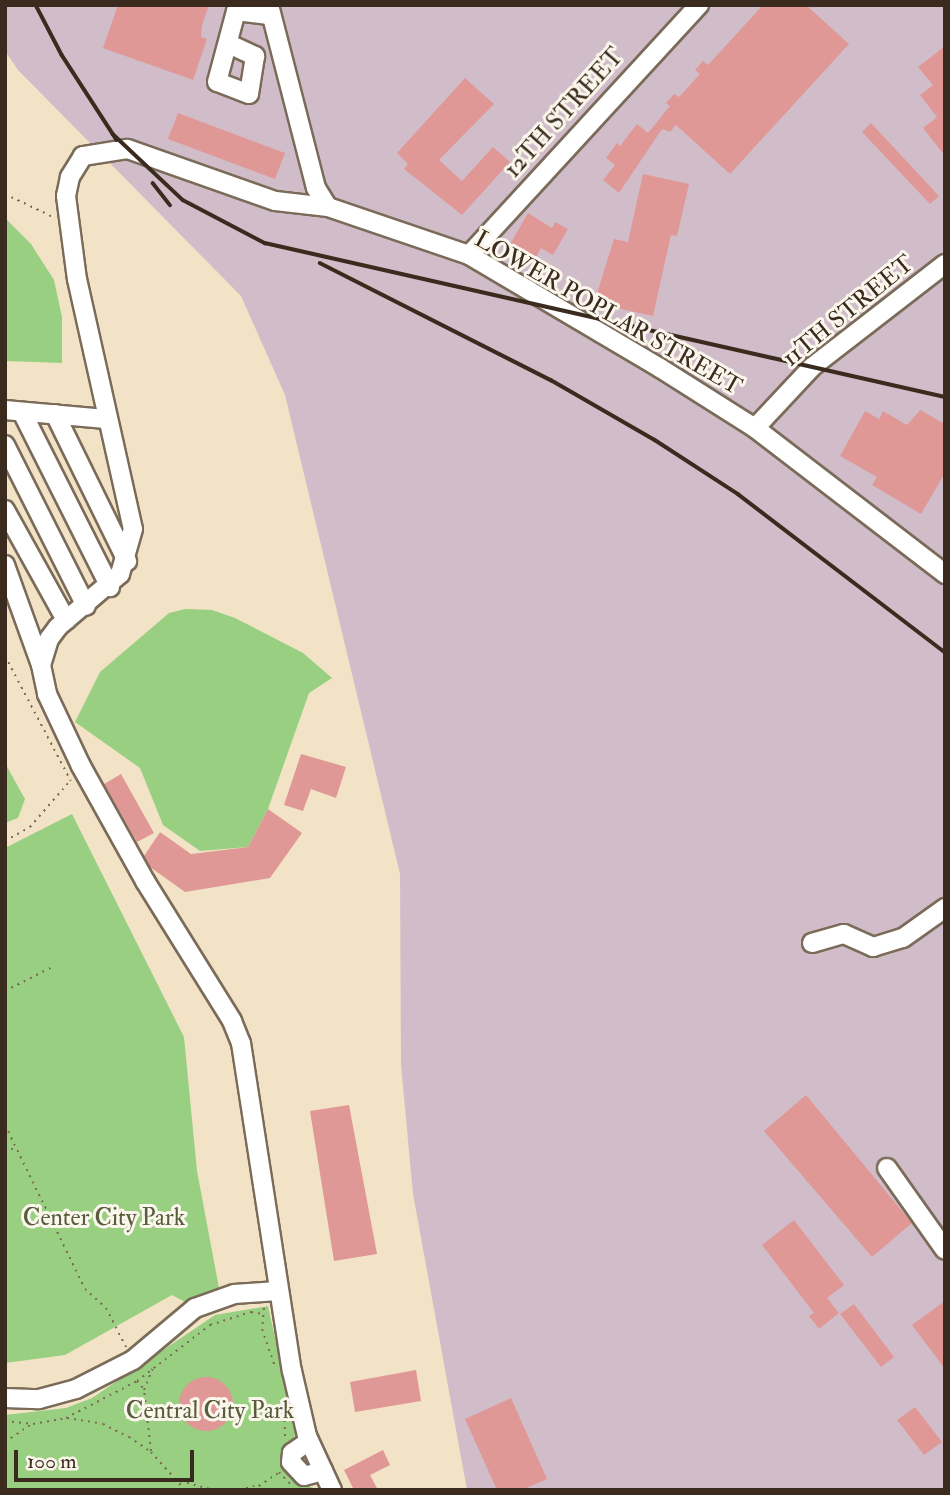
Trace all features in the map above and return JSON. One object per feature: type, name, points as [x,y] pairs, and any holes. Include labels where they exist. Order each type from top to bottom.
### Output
[{"type":"street","name":"12TH STREET","points":[[468,256],[699,5]]},
{"type":"street","points":[[229,44],[236,8],[270,10],[316,188],[328,207]]},
{"type":"street","name":"LOWER POPLAR STREET","points":[[127,561],[133,529],[131,508],[106,419],[68,224],[70,177],[83,156],[113,149],[143,153],[275,201],[328,207],[468,256],[755,429],[945,574]]},
{"type":"street","name":"11TH STREET","points":[[755,429],[811,367],[945,264]]},
{"type":"street","points":[[14,411],[106,419]]},
{"type":"street","points":[[14,411],[110,587]]},
{"type":"street","points":[[41,665],[49,639],[66,620],[110,587],[127,561],[55,414]]},
{"type":"street","points":[[5,445],[86,606]]},
{"type":"street","points":[[5,510],[66,620]]},
{"type":"street","points":[[5,565],[76,773],[232,1021],[246,1067],[272,1291],[309,1441],[332,1490]]},
{"type":"street","points":[[812,943],[844,934],[873,947],[903,938],[945,908]]},
{"type":"street","points":[[887,1168],[945,1250]]},
{"type":"street","points":[[5,1398],[51,1397],[139,1367],[195,1308],[234,1294],[272,1291]]},
{"type":"street","points":[[309,1441],[292,1453],[291,1462],[304,1476],[323,1472]]},
{"type":"path","points":[[5,194],[68,224]]},
{"type":"path","points":[[5,656],[76,773],[30,827],[5,841]]},
{"type":"path","points":[[5,991],[54,967]]},
{"type":"path","points":[[5,1125],[85,1289],[106,1308],[139,1367]]},
{"type":"path","points":[[5,1153],[17,1147]]},
{"type":"path","points":[[272,1291],[262,1329],[276,1371]]},
{"type":"path","points":[[151,1452],[144,1390],[153,1367]]},
{"type":"path","points":[[137,1381],[144,1390]]},
{"type":"path","points":[[282,1397],[288,1429],[282,1444]]},
{"type":"path","points":[[66,1418],[103,1424],[151,1452],[178,1481],[183,1488],[179,1490]]},
{"type":"path","points":[[5,1442],[33,1424]]},
{"type":"path","points":[[276,1464],[279,1473],[299,1490]]},
{"type":"path","points":[[239,1490],[254,1488],[279,1473]]},
{"type":"path","points":[[178,1481],[213,1490]]},
{"type":"shaded area","points":[[5,5],[945,5],[945,1490],[467,1490],[413,1194],[401,1065],[400,874],[285,395],[241,296],[18,70],[5,51]]},
{"type":"green space","points":[[5,218],[31,244],[54,280],[62,317],[62,363],[5,361]]},
{"type":"green space","points":[[185,609],[212,610],[235,618],[303,653],[332,678],[309,693],[268,809],[248,847],[200,851],[163,825],[140,768],[75,722],[100,672],[169,613]]},
{"type":"green space","points":[[5,763],[25,799],[18,818],[5,823]]},
{"type":"green space","name":"Center City Park","points":[[72,814],[184,1037],[197,1171],[219,1288],[189,1304],[172,1295],[65,1355],[5,1363],[5,848]]},
{"type":"green space","name":"Central City Park","points":[[268,1306],[296,1433],[285,1453],[285,1469],[298,1483],[320,1490],[5,1490],[5,1415],[66,1408],[92,1398],[215,1315]]},
{"type":"building","points":[[118,5],[209,5],[201,37],[207,39],[193,80],[103,48]]},
{"type":"building","points":[[763,5],[806,5],[849,44],[730,174],[676,125],[670,132],[662,129],[619,193],[603,180],[615,165],[606,158],[617,143],[620,146],[637,124],[648,133],[670,106],[666,103],[674,94],[679,97],[700,74],[695,70],[703,61],[708,65]]},
{"type":"building","points":[[945,46],[945,156],[923,128],[937,117],[920,95],[933,85],[918,67]]},
{"type":"building","points":[[465,78],[494,104],[439,160],[462,181],[493,147],[510,162],[462,215],[404,169],[408,164],[397,153]]},
{"type":"building","points":[[178,113],[285,153],[275,179],[168,139]]},
{"type":"building","points":[[871,123],[939,196],[930,204],[862,132]]},
{"type":"building","points":[[643,174],[689,184],[677,236],[671,235],[653,316],[594,303],[614,239],[628,242]]},
{"type":"building","points":[[528,213],[552,228],[555,222],[568,229],[553,255],[541,248],[534,261],[509,246]]},
{"type":"building","points":[[920,410],[945,424],[945,473],[921,514],[872,485],[877,477],[840,456],[865,411],[879,419],[883,411],[907,425]]},
{"type":"building","points":[[301,754],[346,767],[336,798],[311,789],[303,811],[284,805]]},
{"type":"building","points":[[121,774],[154,833],[137,842],[104,784]]},
{"type":"building","points":[[268,809],[302,833],[270,878],[185,892],[150,867],[144,856],[160,832],[191,854],[248,847]]},
{"type":"building","points":[[806,1095],[912,1223],[872,1257],[764,1131]]},
{"type":"building","points":[[349,1105],[377,1254],[334,1261],[310,1111]]},
{"type":"building","points":[[794,1220],[844,1285],[827,1298],[839,1313],[819,1329],[809,1316],[814,1313],[762,1245]]},
{"type":"building","points":[[945,1301],[945,1369],[912,1325]]},
{"type":"building","points":[[854,1304],[894,1357],[881,1367],[840,1314]]},
{"type":"building","points":[[416,1370],[421,1401],[355,1412],[350,1382]]},
{"type":"building","points":[[206,1377],[225,1385],[233,1404],[225,1423],[206,1431],[187,1423],[179,1404],[187,1385]]},
{"type":"building","points":[[511,1398],[547,1479],[522,1490],[497,1490],[465,1419]]},
{"type":"building","points":[[915,1407],[942,1442],[924,1455],[897,1420]]},
{"type":"building","points":[[383,1450],[390,1465],[370,1475],[378,1490],[354,1490],[344,1470]]},
{"type":"railway","points":[[36,5],[62,55],[117,140]]},
{"type":"railway","points":[[113,134],[183,200],[265,243],[945,397]]},
{"type":"railway","points":[[153,183],[170,205]]},
{"type":"railway","points":[[320,263],[551,380],[655,440],[738,494],[945,652]]}]
